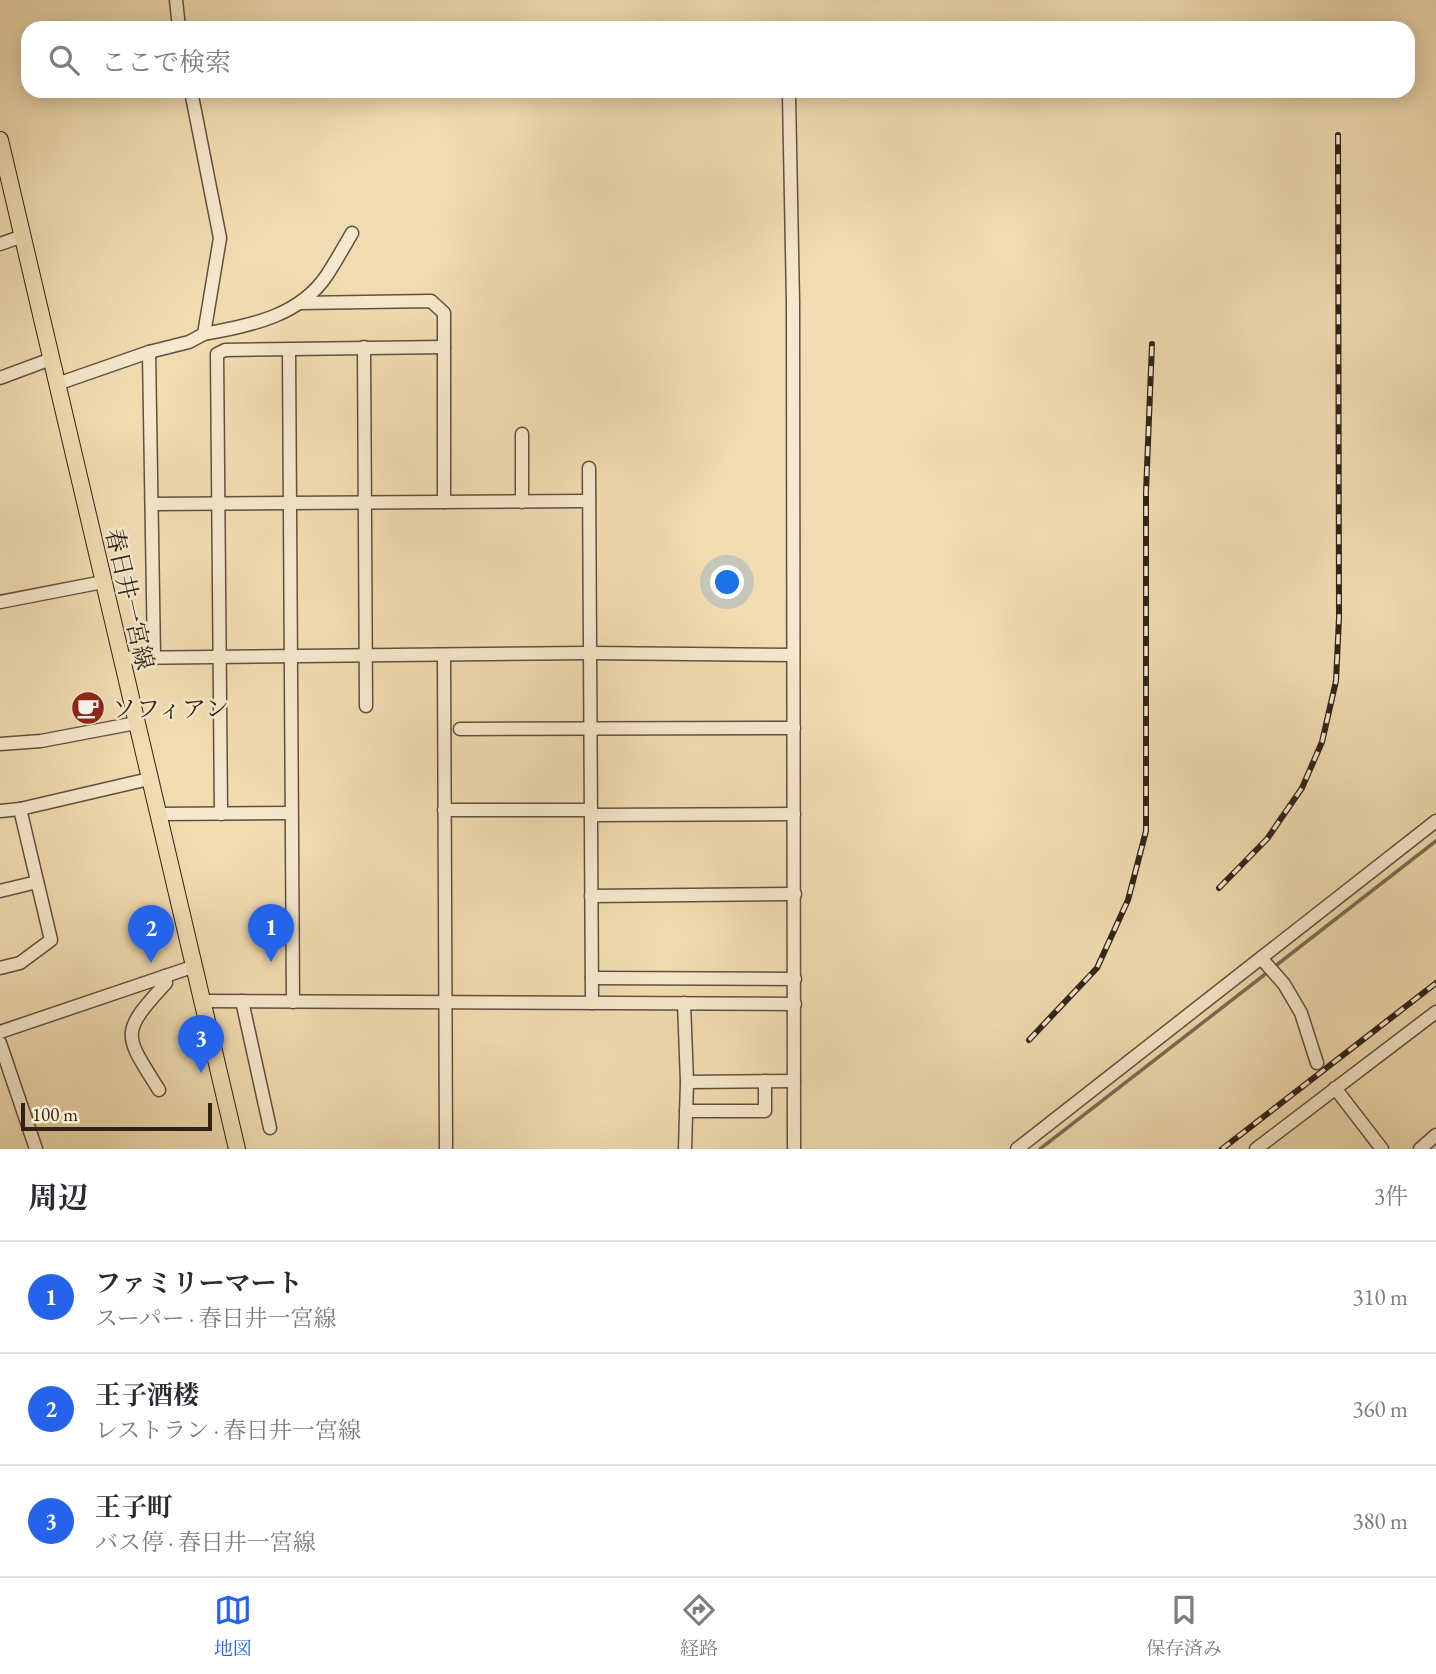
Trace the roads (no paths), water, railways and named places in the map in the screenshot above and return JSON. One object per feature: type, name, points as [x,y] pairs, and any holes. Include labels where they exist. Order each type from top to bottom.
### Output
[{"type":"main road","name":"春日井一宮線","points":[[0,140],[237,1149]]},
{"type":"street","points":[[176,0],[178,21]]},
{"type":"street","points":[[192,98],[220,238],[204,334]]},
{"type":"street","points":[[789,98],[793,302],[794,1149]]},
{"type":"street","points":[[57,384],[149,352],[189,342],[204,334],[273,318],[300,303],[326,277],[352,233]]},
{"type":"street","points":[[0,244],[23,236]]},
{"type":"street","points":[[300,303],[431,301],[444,313],[444,502]]},
{"type":"street","points":[[364,347],[366,706]]},
{"type":"street","points":[[221,814],[217,354],[225,350],[444,347]]},
{"type":"street","points":[[289,350],[293,1002]]},
{"type":"street","points":[[149,352],[154,657]]},
{"type":"street","points":[[0,378],[51,359]]},
{"type":"street","points":[[522,434],[522,502]]},
{"type":"street","points":[[589,468],[592,1003]]},
{"type":"street","points":[[152,504],[589,501]]},
{"type":"street","points":[[0,601],[103,582]]},
{"type":"street","points":[[121,658],[590,653],[793,655]]},
{"type":"street","points":[[444,655],[446,1149]]},
{"type":"street","points":[[0,744],[41,741],[136,723]]},
{"type":"street","points":[[460,729],[794,728]]},
{"type":"street","points":[[0,811],[149,779]]},
{"type":"street","points":[[0,968],[20,963],[51,940],[19,809]]},
{"type":"street","points":[[444,810],[794,814]]},
{"type":"street","points":[[158,814],[292,813]]},
{"type":"street","points":[[1017,1149],[1267,966],[1436,821]]},
{"type":"street","points":[[0,891],[37,882]]},
{"type":"street","points":[[591,896],[795,894]]},
{"type":"street","points":[[0,1032],[194,966]]},
{"type":"street","points":[[1267,966],[1301,1013],[1317,1063]]},
{"type":"street","points":[[159,1090],[132,1046],[131,1032],[144,1007],[166,983],[165,976]]},
{"type":"street","points":[[592,978],[795,979]]},
{"type":"street","points":[[203,1001],[795,1004]]},
{"type":"street","points":[[242,1001],[270,1128]]},
{"type":"street","points":[[684,1003],[687,1082],[685,1149]]},
{"type":"street","points":[[1256,1149],[1436,1012]]},
{"type":"street","points":[[0,1043],[36,1149]]},
{"type":"street","points":[[686,1111],[765,1111],[765,1081]]},
{"type":"street","points":[[687,1082],[794,1081]]},
{"type":"street","points":[[1335,1088],[1382,1149]]},
{"type":"street","points":[[1420,1149],[1436,1135]]},
{"type":"waterway","points":[[1274,967],[1436,841]]},
{"type":"waterway","points":[[1040,1149],[1268,972]]},
{"type":"railway","points":[[1219,888],[1267,839],[1302,788],[1322,742],[1336,681],[1339,618],[1338,135]]},
{"type":"railway","points":[[1029,1040],[1097,968],[1128,900],[1146,831],[1146,492],[1152,344]]},
{"type":"railway","points":[[1222,1149],[1436,983]]},
{"type":"place","name":"ソフィアン","points":[[88,708]]},
{"type":"place","name":"ファミリーマート","points":[[271,962]]},
{"type":"place","name":"王子酒楼","points":[[151,963]]},
{"type":"place","name":"王子町","points":[[201,1073]]}]
